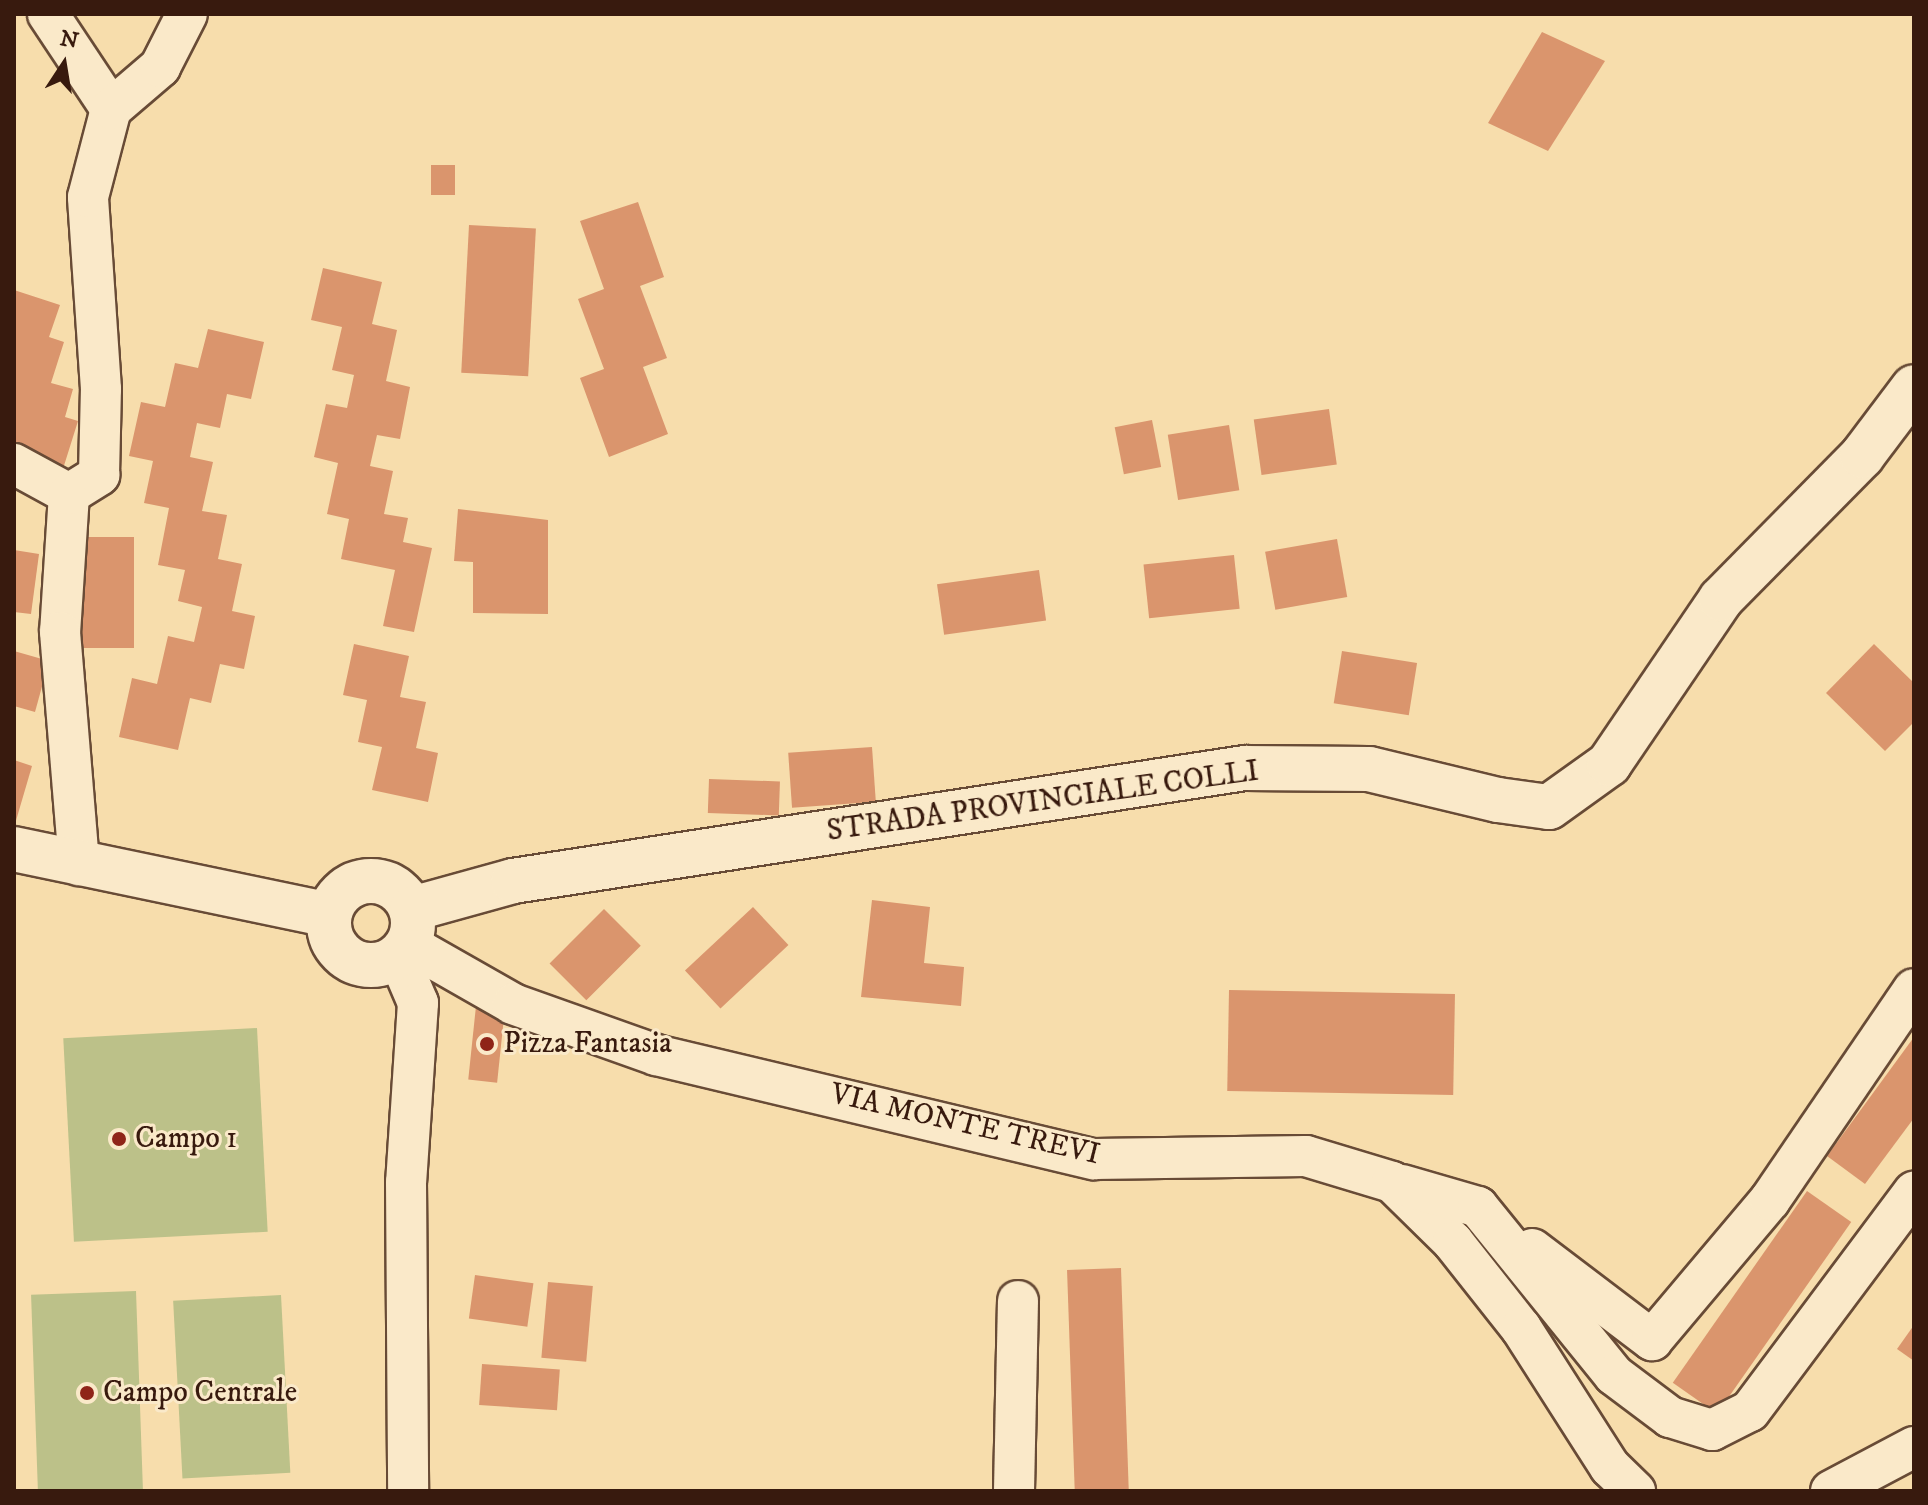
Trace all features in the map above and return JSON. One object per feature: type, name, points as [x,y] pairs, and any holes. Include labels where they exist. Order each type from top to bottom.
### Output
[{"type":"street","points":[[48,14],[111,109]]},
{"type":"street","points":[[69,494],[99,475],[101,389],[88,197],[111,109],[160,67],[187,14]]},
{"type":"street","name":"STRADA PROVINCIALE COLLI","points":[[406,936],[513,881],[1245,768],[1369,769],[1498,800],[1549,807],[1609,764],[1721,599],[1862,456],[1914,387]]},
{"type":"street","points":[[14,464],[69,494]]},
{"type":"street","points":[[69,494],[60,632],[79,865]]},
{"type":"street","points":[[14,849],[329,915]]},
{"type":"street","points":[[406,936],[383,964],[352,961],[331,939],[329,915],[337,897],[360,882],[390,886],[406,936],[418,1003],[406,1182],[408,1491]]},
{"type":"street","name":"VIA MONTE TREVI","points":[[406,936],[513,1004],[656,1055],[1094,1159],[1314,1158],[1392,1182],[1434,1221],[1521,1328],[1620,1483]]},
{"type":"street","points":[[1314,1158],[1478,1207],[1652,1340],[1770,1200],[1914,989]]},
{"type":"street","points":[[1478,1207],[1614,1375],[1670,1417],[1712,1430],[1750,1411],[1914,1192]]},
{"type":"street","points":[[1014,1491],[1018,1301]]},
{"type":"street","points":[[1831,1491],[1914,1447]]},
{"type":"green space","points":[[257,1028],[268,1232],[74,1242],[63,1038]]},
{"type":"green space","name":"Campo Centrale","points":[[136,1291],[143,1491],[38,1491],[31,1295]]},
{"type":"green space","points":[[281,1295],[290,1473],[182,1478],[173,1301]]},
{"type":"building","points":[[1542,32],[1605,61],[1548,151],[1488,123]]},
{"type":"building","points":[[431,165],[455,165],[455,195],[431,195]]},
{"type":"building","points":[[638,202],[664,277],[640,286],[667,358],[643,367],[668,434],[609,457],[580,378],[604,369],[578,299],[604,289],[580,221]]},
{"type":"building","points":[[469,225],[536,229],[528,376],[461,373]]},
{"type":"building","points":[[323,268],[382,282],[372,324],[397,330],[386,381],[410,387],[400,439],[377,435],[370,466],[393,471],[384,514],[408,518],[403,542],[432,548],[414,632],[383,626],[395,570],[341,559],[349,519],[327,514],[338,463],[314,457],[326,404],[347,408],[354,375],[332,370],[342,327],[311,320]]},
{"type":"building","points":[[14,290],[60,305],[49,337],[64,342],[51,383],[73,389],[65,417],[78,421],[62,472],[14,457]]},
{"type":"building","points":[[208,329],[264,342],[251,399],[227,394],[220,428],[197,423],[190,457],[213,462],[202,511],[227,515],[218,559],[242,564],[232,611],[255,616],[244,669],[220,664],[211,703],[190,698],[178,750],[119,737],[132,678],[157,684],[168,636],[194,642],[202,607],[178,601],[185,570],[158,565],[169,508],[144,503],[153,461],[129,456],[141,402],[165,407],[175,363],[198,368]]},
{"type":"building","points":[[1329,409],[1337,464],[1262,475],[1254,420]]},
{"type":"building","points":[[1152,420],[1161,467],[1124,474],[1115,427]]},
{"type":"building","points":[[1229,425],[1239,490],[1178,500],[1168,435]]},
{"type":"building","points":[[458,509],[548,520],[548,614],[473,613],[473,562],[454,561]]},
{"type":"building","points":[[74,537],[134,537],[134,648],[74,648]]},
{"type":"building","points":[[1337,539],[1347,597],[1275,610],[1265,552]]},
{"type":"building","points":[[14,550],[39,554],[31,614],[14,612]]},
{"type":"building","points":[[1234,555],[1240,609],[1149,618],[1143,565]]},
{"type":"building","points":[[1039,570],[1046,621],[944,635],[937,584]]},
{"type":"building","points":[[354,644],[409,656],[400,697],[426,702],[416,748],[438,753],[428,802],[372,790],[382,747],[358,742],[367,700],[343,695]]},
{"type":"building","points":[[1874,644],[1914,683],[1914,722],[1885,751],[1826,693]]},
{"type":"building","points":[[14,651],[49,661],[35,712],[14,706]]},
{"type":"building","points":[[1342,651],[1417,663],[1409,715],[1334,703]]},
{"type":"building","points":[[872,747],[876,802],[792,808],[788,753]]},
{"type":"building","points":[[14,760],[32,766],[15,824],[14,824]]},
{"type":"building","points":[[709,779],[780,781],[779,815],[708,813]]},
{"type":"building","points":[[872,900],[930,907],[924,963],[964,967],[961,1006],[861,997]]},
{"type":"building","points":[[753,907],[788,945],[720,1008],[685,970]]},
{"type":"building","points":[[604,909],[641,946],[586,1000],[550,963]]},
{"type":"building","points":[[1229,990],[1455,994],[1453,1095],[1227,1091]]},
{"type":"building","name":"Pizza Fantasia","points":[[476,1006],[505,1009],[497,1083],[468,1080]]},
{"type":"building","points":[[1914,1037],[1914,1118],[1865,1184],[1827,1156]]},
{"type":"building","points":[[1807,1191],[1851,1222],[1717,1414],[1673,1383]]},
{"type":"building","points":[[1121,1268],[1129,1491],[1075,1491],[1067,1270]]},
{"type":"building","points":[[475,1275],[533,1283],[527,1327],[469,1319]]},
{"type":"building","points":[[548,1282],[593,1286],[586,1362],[541,1358]]},
{"type":"building","points":[[1914,1325],[1914,1361],[1897,1349]]},
{"type":"building","points":[[482,1364],[560,1369],[557,1410],[479,1405]]},
{"type":"place","name":"Pizza Fantasia","points":[[487,1044]]},
{"type":"place","name":"Campo 1","points":[[119,1139]]},
{"type":"place","name":"Campo Centrale","points":[[87,1393]]}]
